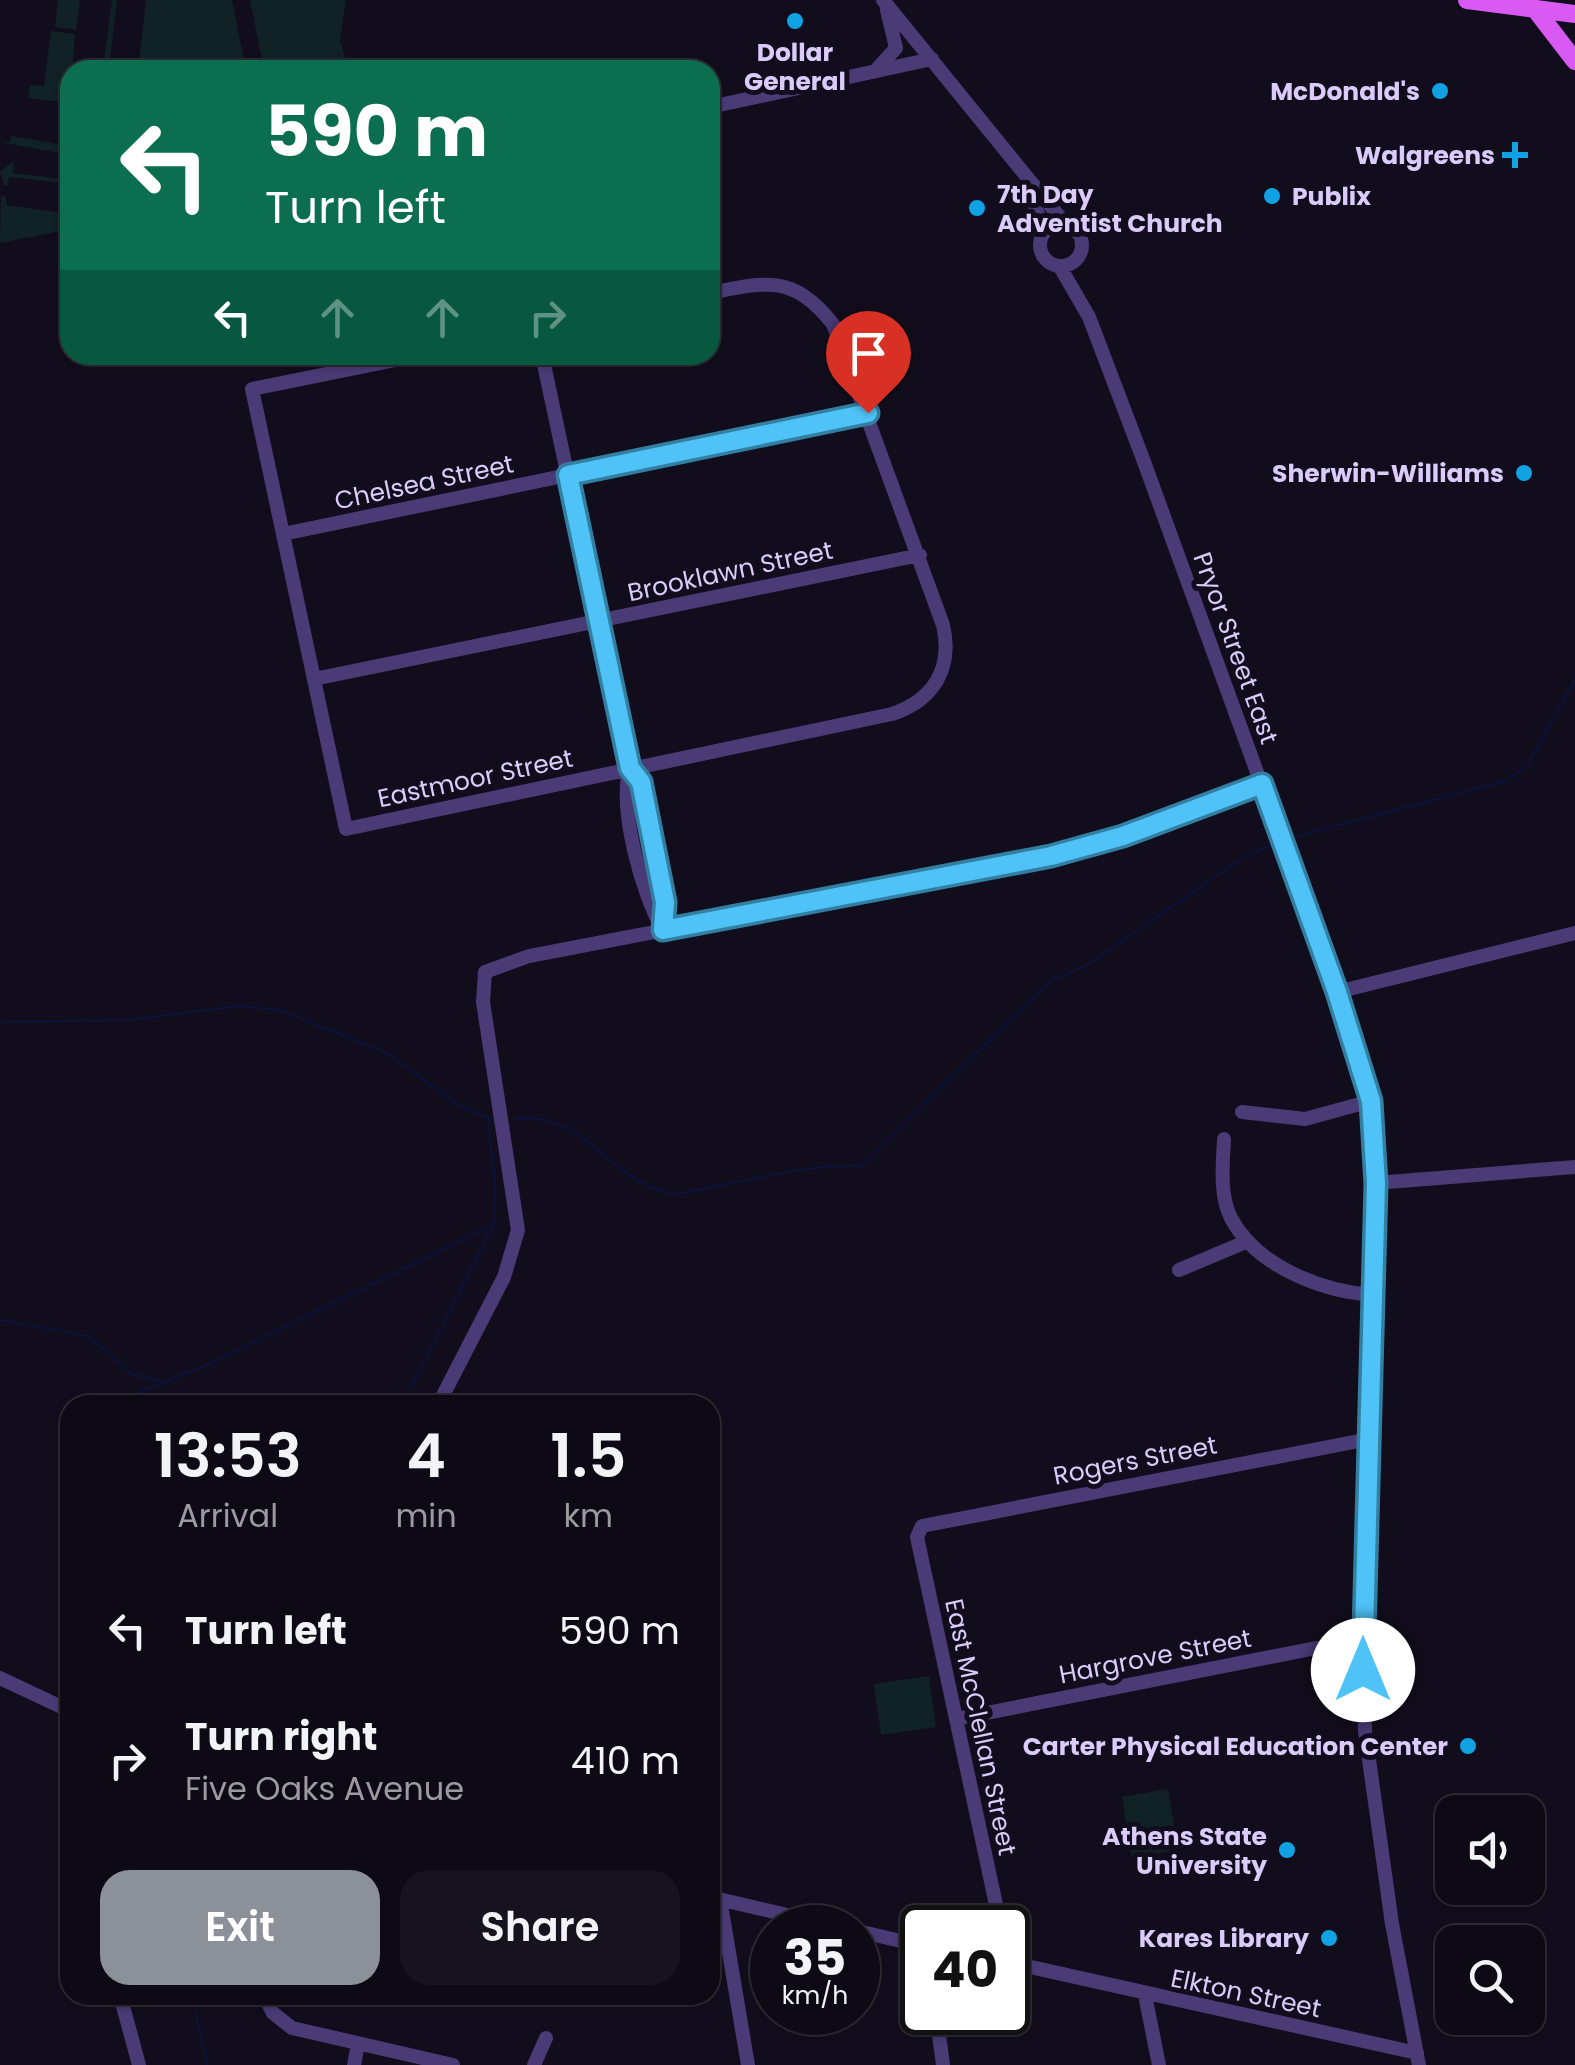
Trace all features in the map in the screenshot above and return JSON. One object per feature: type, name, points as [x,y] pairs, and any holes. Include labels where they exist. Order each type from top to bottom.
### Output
[{"type":"main road","points":[[1466,0],[1575,14]]},
{"type":"main road","points":[[1535,9],[1575,61]]},
{"type":"street","points":[[883,0],[1023,175],[1066,224],[1080,234],[1081,253],[1073,263],[1060,267],[1042,254],[1046,231],[1023,175]]},
{"type":"street","points":[[874,72],[896,48],[883,0]]},
{"type":"street","points":[[720,105],[932,59]]},
{"type":"street","points":[[1046,231],[1066,224]]},
{"type":"street","name":"Pryor Street East","points":[[1081,253],[1079,273],[1089,317],[1337,992],[1371,1101],[1376,1184],[1362,1639],[1365,1731],[1376,1821],[1418,2059]]},
{"type":"street","name":"Pryor Street East","points":[[1060,267],[1089,317]]},
{"type":"street","name":"Eastmoor Street","points":[[371,365],[252,389],[346,829],[913,706],[938,683],[948,643],[920,555],[834,324],[817,303],[795,288],[774,283],[720,291]]},
{"type":"street","points":[[544,365],[630,768],[624,788],[648,906],[663,930]]},
{"type":"street","name":"Chelsea Street","points":[[283,534],[868,413]]},
{"type":"street","name":"Brooklawn Street","points":[[314,679],[920,555]]},
{"type":"street","points":[[443,1395],[504,1276],[518,1230],[483,1002],[484,972],[529,956],[1051,856],[1123,836],[1262,784]]},
{"type":"street","points":[[1337,992],[1575,933]]},
{"type":"street","points":[[1242,1112],[1306,1119],[1371,1101]]},
{"type":"street","points":[[1224,1139],[1222,1183],[1230,1216],[1248,1242],[1281,1268],[1312,1282],[1372,1295]]},
{"type":"street","points":[[1376,1184],[1575,1167]]},
{"type":"street","points":[[1179,1270],[1248,1242]]},
{"type":"street","name":"Rogers Street","points":[[917,1537],[922,1526],[932,1520],[1369,1439]]},
{"type":"street","name":"East McClellan Street","points":[[917,1537],[997,1905]]},
{"type":"street","name":"Hargrove Street","points":[[956,1719],[1362,1639]]},
{"type":"street","points":[[0,1678],[60,1706]]},
{"type":"street","points":[[720,1899],[750,1906]]},
{"type":"street","points":[[720,1923],[748,2065]]},
{"type":"street","name":"Elkton Street","points":[[1030,1965],[1418,2059]]},
{"type":"street","points":[[1146,1994],[1160,2065]]},
{"type":"street","points":[[123,2005],[139,2065]]},
{"type":"street","points":[[269,2005],[292,2028],[453,2065]]},
{"type":"street","points":[[939,2035],[943,2065]]},
{"type":"street","points":[[534,2065],[546,2038]]},
{"type":"street","points":[[354,2065],[358,2044]]},
{"type":"shaded area","points":[[58,0],[80,0],[76,30],[55,27]]},
{"type":"shaded area","points":[[112,0],[117,0],[110,60],[104,60]]},
{"type":"shaded area","points":[[146,0],[232,0],[244,60],[139,60]]},
{"type":"shaded area","points":[[250,0],[346,0],[340,41],[346,60],[262,60]]},
{"type":"shaded area","points":[[51,31],[75,34],[73,60],[60,60],[60,102],[28,98],[30,85],[44,86]]},
{"type":"shaded area","points":[[11,136],[60,144],[60,153],[0,142],[10,142]]},
{"type":"shaded area","points":[[14,161],[13,173],[60,179],[60,183],[9,177],[8,185],[4,185],[0,171]]},
{"type":"shaded area","points":[[1,196],[6,197],[6,205],[60,213],[60,231],[0,243]]},
{"type":"shaded area","points":[[929,1676],[936,1727],[881,1735],[874,1684]]},
{"type":"shaded area","points":[[1168,1789],[1178,1850],[1132,1858],[1122,1797]]},
{"type":"waterway","points":[[1290,838],[1505,781],[1527,766],[1575,679]]},
{"type":"waterway","points":[[515,1119],[540,1119],[561,1125],[631,1176],[649,1187],[671,1193],[806,1169],[861,1166],[1050,981],[1087,965],[1247,855],[1276,844]]},
{"type":"waterway","points":[[0,1022],[129,1020],[238,1006],[280,1010],[387,1053],[457,1104],[495,1121]]},
{"type":"waterway","points":[[407,1395],[494,1224],[495,1183],[488,1121]]},
{"type":"waterway","points":[[132,1395],[214,1362],[494,1224]]},
{"type":"waterway","points":[[0,1320],[88,1336],[132,1374],[163,1382]]},
{"type":"waterway","points":[[194,2005],[207,2065]]},
{"type":"place","name":"Dollar General","points":[[795,21]]},
{"type":"place","name":"McDonald's","points":[[1440,91]]},
{"type":"place","name":"Walgreens","points":[[1515,155]]},
{"type":"place","name":"Publix","points":[[1272,196]]},
{"type":"place","name":"7th Day Adventist Church","points":[[977,208]]},
{"type":"place","name":"Sherwin-Williams","points":[[1524,473]]},
{"type":"place","name":"Carter Physical Education Center","points":[[1468,1746]]},
{"type":"place","name":"Athens State University","points":[[1287,1850]]},
{"type":"place","name":"Kares Library","points":[[1329,1938]]},
{"type":"route","points":[[868,413],[568,475],[630,768],[641,782],[665,902],[663,930],[1051,856],[1123,836],[1262,784],[1337,992],[1371,1101],[1376,1184],[1363,1670]]}]
